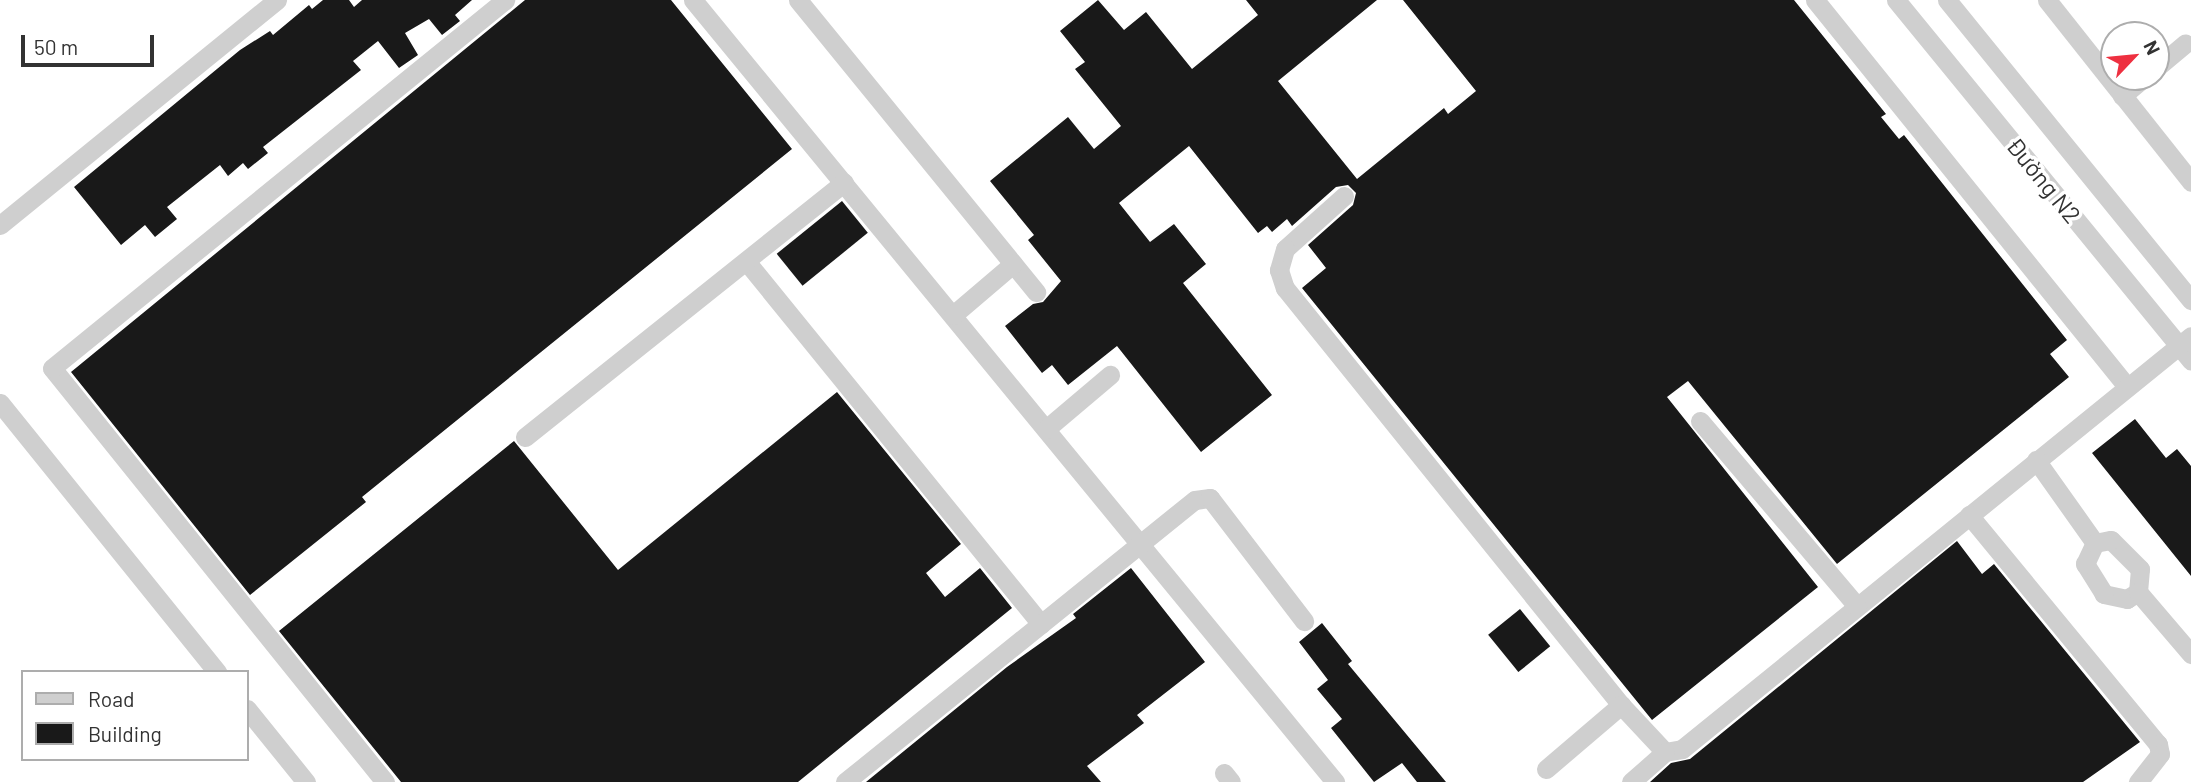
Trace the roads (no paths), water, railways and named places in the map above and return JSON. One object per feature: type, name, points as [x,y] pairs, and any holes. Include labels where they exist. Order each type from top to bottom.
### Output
[{"type":"street","points":[[0,225],[277,0]]},
{"type":"street","points":[[384,782],[52,368],[505,0]]},
{"type":"street","points":[[693,0],[1335,782]]},
{"type":"street","points":[[798,0],[1036,292]]},
{"type":"street","points":[[1815,0],[2127,387]]},
{"type":"street","name":"Đường N2","points":[[1896,0],[2185,341],[2191,361]]},
{"type":"street","name":"Đường N2","points":[[1947,0],[2191,300]]},
{"type":"street","points":[[2048,0],[2191,182]]},
{"type":"street","points":[[2170,56],[2185,44]]},
{"type":"street","points":[[2122,96],[2128,91]]},
{"type":"street","points":[[525,437],[844,182]]},
{"type":"street","points":[[1344,196],[1285,249],[1279,270],[1285,288],[1621,705],[1665,752]]},
{"type":"street","points":[[746,261],[1041,624]]},
{"type":"street","points":[[953,315],[1013,264]]},
{"type":"street","points":[[1631,782],[1665,752],[1682,749],[2185,341]]},
{"type":"street","points":[[1046,429],[1110,375]]},
{"type":"street","points":[[0,403],[215,670]]},
{"type":"street","points":[[1700,421],[1857,606]]},
{"type":"street","points":[[2036,460],[2095,543]]},
{"type":"street","points":[[845,782],[1195,500],[1210,498],[1304,621]]},
{"type":"street","points":[[1969,515],[2158,744],[2160,754],[2138,782]]},
{"type":"street","points":[[2095,543],[2110,540],[2131,556],[2140,569],[2138,592],[2191,654]]},
{"type":"street","points":[[2095,543],[2085,564],[2104,594],[2120,600],[2138,592]]},
{"type":"street","points":[[1546,769],[1621,705]]},
{"type":"street","points":[[248,710],[306,782]]}]
